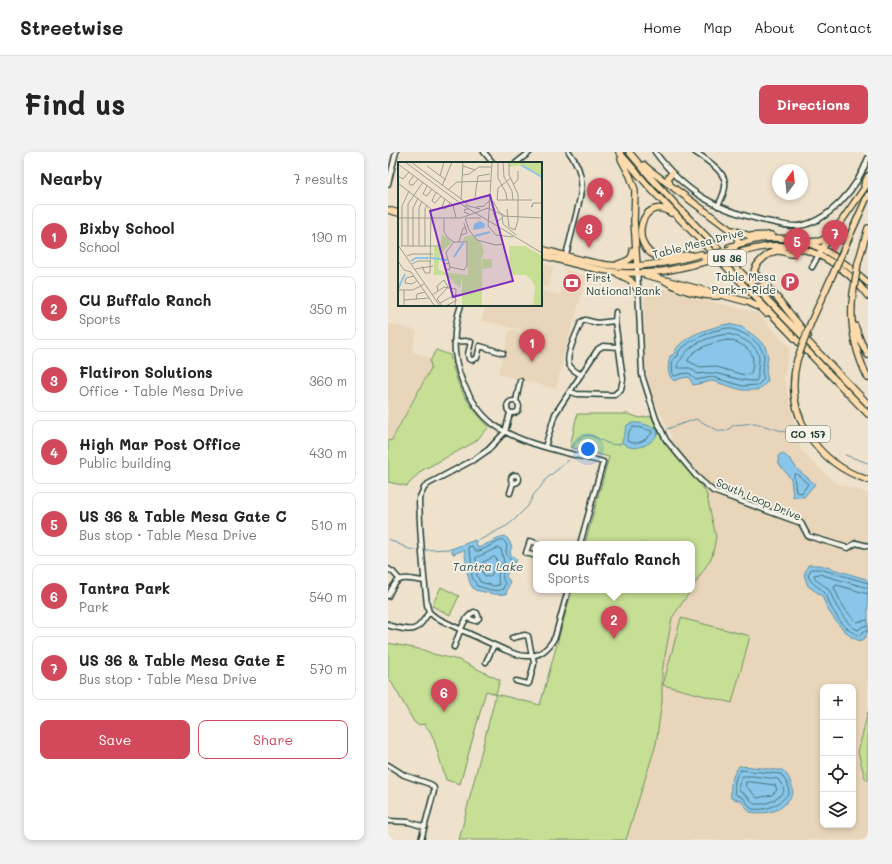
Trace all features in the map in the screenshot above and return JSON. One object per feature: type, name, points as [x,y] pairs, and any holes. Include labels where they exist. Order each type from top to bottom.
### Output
[{"type":"highway","name":"US 36","points":[[618,152],[651,189],[868,414]]},
{"type":"highway","points":[[613,265],[631,258],[634,236],[635,190],[627,168],[618,152]]},
{"type":"highway","name":"US 36","points":[[631,152],[673,201],[868,404]]},
{"type":"highway","points":[[631,152],[651,171],[736,235],[738,241],[737,245]]},
{"type":"highway","points":[[670,185],[668,178],[672,173]]},
{"type":"highway","points":[[851,208],[868,176]]},
{"type":"highway","points":[[822,249],[868,183]]},
{"type":"highway","name":"CO 157","points":[[868,195],[811,322],[797,360],[793,380],[795,400],[802,422],[809,436],[832,462],[846,471],[868,480]]},
{"type":"highway","points":[[680,219],[664,209],[656,209],[651,211],[645,216],[641,225],[640,234],[642,243],[648,251],[659,258],[668,258],[686,254],[702,257]]},
{"type":"highway","points":[[388,210],[398,213]]},
{"type":"highway","points":[[868,228],[858,263],[851,314],[852,330],[860,359],[868,378]]},
{"type":"highway","points":[[729,229],[746,236],[772,234],[785,238]]},
{"type":"highway","points":[[806,242],[820,241],[832,234]]},
{"type":"highway","points":[[634,236],[637,266]]},
{"type":"highway","name":"Table Mesa Drive","points":[[542,249],[612,272],[638,273],[671,270],[685,267],[702,257],[732,250],[737,245],[758,240],[785,238],[806,242],[839,258],[868,283]]},
{"type":"highway","name":"Table Mesa Drive","points":[[542,254],[613,265],[637,266],[662,264],[732,250],[781,246],[802,248],[830,261],[863,289],[868,296]]},
{"type":"highway","points":[[781,246],[791,254],[781,251],[770,254],[756,267],[754,270],[755,274],[788,310],[827,361]]},
{"type":"highway","points":[[612,272],[630,280],[638,290]]},
{"type":"highway","points":[[638,273],[660,278],[672,286],[708,296],[728,297],[748,302],[761,308],[788,331]]},
{"type":"highway","points":[[853,294],[853,313],[856,330],[868,355]]},
{"type":"street","points":[[388,184],[396,152]]},
{"type":"street","points":[[484,152],[492,162]]},
{"type":"street","points":[[517,162],[530,152]]},
{"type":"street","points":[[565,258],[582,190],[580,171],[569,152]]},
{"type":"street","points":[[654,152],[672,173],[693,191],[718,206],[750,217],[789,226],[805,224],[823,216],[845,198],[858,181],[868,158]]},
{"type":"street","points":[[695,152],[721,172],[724,178],[725,190],[718,206]]},
{"type":"street","points":[[812,267],[822,249]]},
{"type":"street","name":"South Loop Drive","points":[[637,266],[642,375],[656,420],[666,440],[692,471],[713,490],[800,524],[808,536],[848,548],[856,543],[868,546]]},
{"type":"street","points":[[461,306],[457,318],[454,342],[460,376],[474,403],[486,418],[505,432],[528,442],[603,462],[581,541]]},
{"type":"street","points":[[571,392],[577,394],[614,395],[621,389],[623,379],[615,321],[616,312]]},
{"type":"street","points":[[581,374],[571,368],[568,364],[568,360],[581,322],[585,320],[597,323],[615,321]]},
{"type":"street","points":[[454,342],[465,340],[503,353]]},
{"type":"street","points":[[471,342],[468,354],[469,359],[473,360],[476,358],[480,346]]},
{"type":"street","points":[[545,447],[552,420],[600,347],[619,347]]},
{"type":"street","points":[[510,413],[514,413],[519,410],[519,404],[516,401],[520,381]]},
{"type":"street","points":[[516,401],[510,401],[508,404],[507,409],[510,413],[505,432],[488,450],[480,456],[428,484],[421,493],[419,499],[427,605],[429,612],[435,617],[520,656],[532,656],[541,653],[551,644],[555,637],[567,593]]},
{"type":"street","points":[[510,493],[513,483]]},
{"type":"street","points":[[533,542],[530,541],[526,553],[533,555]]},
{"type":"street","points":[[388,570],[393,572],[400,580]]},
{"type":"street","points":[[388,596],[393,584],[400,580],[406,578],[424,580]]},
{"type":"street","points":[[388,624],[390,626],[410,630],[416,629],[420,626],[429,612]]},
{"type":"street","points":[[454,647],[467,618]]},
{"type":"street","points":[[512,638],[525,635],[528,636],[534,664],[528,684],[516,681]]},
{"type":"street","points":[[486,662],[494,645]]},
{"type":"street","points":[[388,765],[404,775],[430,784],[434,788],[421,840]]},
{"type":"street","points":[[388,821],[408,822],[425,827]]},
{"type":"shaded area","points":[[542,263],[554,267],[548,288],[542,286]]},
{"type":"shaded area","points":[[566,270],[587,276],[565,350],[556,389],[498,374],[510,329],[547,339],[547,337],[481,320],[486,306],[542,306],[542,290],[560,295]]},
{"type":"shaded area","points":[[649,285],[757,313],[790,347],[784,378],[801,450],[835,483],[868,493],[868,712],[858,752],[865,778],[868,781],[868,840],[459,840],[496,694],[540,705],[571,593],[695,593],[695,541],[587,541],[672,437],[651,394],[645,363],[644,299]]},
{"type":"shaded area","points":[[388,323],[415,330],[417,332],[412,351],[431,359],[431,367],[390,441],[388,440]]},
{"type":"green space","points":[[436,350],[450,355],[459,386],[468,402],[489,427],[475,442],[421,471],[407,486],[388,482],[388,440],[391,441],[431,368],[430,361]]},
{"type":"green space","points":[[577,414],[628,414],[640,418],[651,416],[666,444],[706,492],[716,537],[712,557],[695,583],[695,541],[586,541],[609,457],[570,447]]},
{"type":"green space","points":[[441,587],[459,596],[450,615],[432,606]]},
{"type":"green space","points":[[571,593],[689,593],[672,618],[662,672],[662,701],[656,744],[626,840],[459,840],[496,694],[540,705]]},
{"type":"green space","points":[[681,618],[750,636],[732,703],[663,685]]},
{"type":"green space","points":[[388,643],[424,650],[433,654],[459,660],[500,680],[496,694],[486,691],[460,784],[446,780],[430,731],[424,724],[418,725],[414,722],[388,676]]},
{"type":"green space","points":[[868,712],[868,781],[865,778],[858,752]]},
{"type":"water","points":[[728,324],[742,327],[765,346],[768,357],[766,370],[768,381],[759,390],[742,390],[712,381],[693,385],[689,377],[674,381],[671,378],[668,366],[670,356],[674,354],[682,342],[697,333]]},
{"type":"water","points":[[632,423],[640,423],[656,428],[658,433],[647,444],[636,448],[626,446],[622,442],[627,425]]},
{"type":"water","points":[[782,453],[791,460],[797,469],[815,484],[804,497],[793,497],[791,479],[779,464],[778,456]]},
{"type":"water","name":"Tantra Lake","points":[[504,536],[508,539],[512,547],[510,551],[511,555],[517,560],[514,563],[516,567],[514,571],[508,570],[506,577],[510,581],[506,594],[495,594],[475,590],[472,587],[468,577],[464,550],[453,554],[451,549],[475,540],[478,548]]},
{"type":"water","points":[[808,565],[820,565],[866,579],[868,582],[868,630],[865,638],[860,641],[851,637],[838,624],[828,610],[822,596],[808,586],[804,575]]},
{"type":"water","points":[[739,766],[782,770],[787,774],[790,780],[793,793],[786,803],[778,809],[764,813],[750,812],[741,801],[731,798],[732,781]]},
{"type":"waterway","points":[[667,429],[696,419],[719,431],[726,431],[734,425],[755,423],[789,433]]},
{"type":"waterway","points":[[572,447],[578,439],[584,436],[591,436],[609,444],[615,445],[622,443]]},
{"type":"waterway","points":[[845,455],[868,463]]},
{"type":"waterway","points":[[476,542],[508,525],[514,520],[528,506],[534,494],[546,479],[569,460]]},
{"type":"waterway","points":[[388,539],[409,549],[416,550]]},
{"type":"waterway","points":[[426,550],[451,549]]},
{"type":"place","name":"High Mar Post Office","points":[[600,211]]},
{"type":"place","name":"Flatiron Solutions","points":[[589,248]]},
{"type":"place","name":"US 36 & Table Mesa Gate E","points":[[835,253]]},
{"type":"place","name":"US 36 & Table Mesa Gate C","points":[[797,261]]},
{"type":"place","name":"Table Mesa Park-n-Ride","points":[[790,282]]},
{"type":"place","name":"First National Bank","points":[[572,283]]},
{"type":"place","name":"Bixby School","points":[[532,362]]},
{"type":"place","name":"CU Buffalo Ranch","points":[[614,639]]},
{"type":"place","name":"Tantra Park","points":[[444,712]]}]
